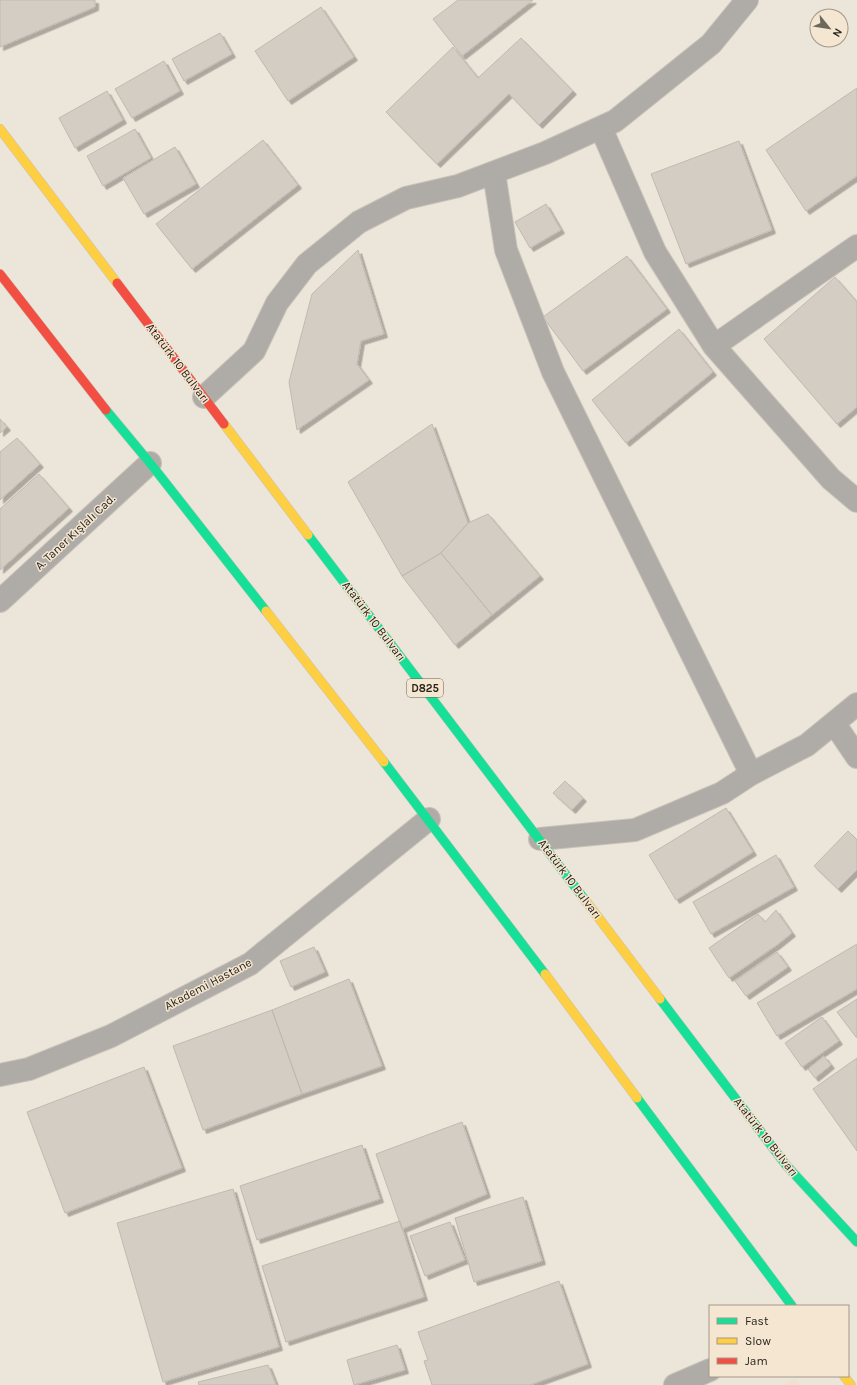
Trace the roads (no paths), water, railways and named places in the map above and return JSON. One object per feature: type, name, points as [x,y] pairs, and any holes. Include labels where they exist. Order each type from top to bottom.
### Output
[{"type":"highway","name":"Atatürk 10 Bulvarı","points":[[0,129],[786,1165],[857,1242]]},
{"type":"highway","points":[[0,274],[88,390],[150,464],[429,819],[791,1305]]},
{"type":"highway","points":[[845,1377],[851,1385]]},
{"type":"street","points":[[204,397],[254,351],[277,303],[307,264],[360,222],[406,198],[458,186],[494,173],[545,153],[615,121],[711,44],[747,0]]},
{"type":"street","points":[[601,128],[655,252],[714,346],[830,479],[857,501]]},
{"type":"street","points":[[494,173],[506,250],[553,372],[751,774]]},
{"type":"street","points":[[714,346],[857,246]]},
{"type":"street","name":"A. Taner Kışlalı Cad.","points":[[0,601],[150,464]]},
{"type":"street","points":[[540,839],[635,830],[722,793],[751,774],[807,745],[857,704]]},
{"type":"street","points":[[834,723],[857,757]]},
{"type":"street","name":"Akademi Hastane","points":[[0,1075],[29,1069],[111,1036],[250,964],[429,819]]},
{"type":"street","points":[[675,1385],[709,1370]]}]
